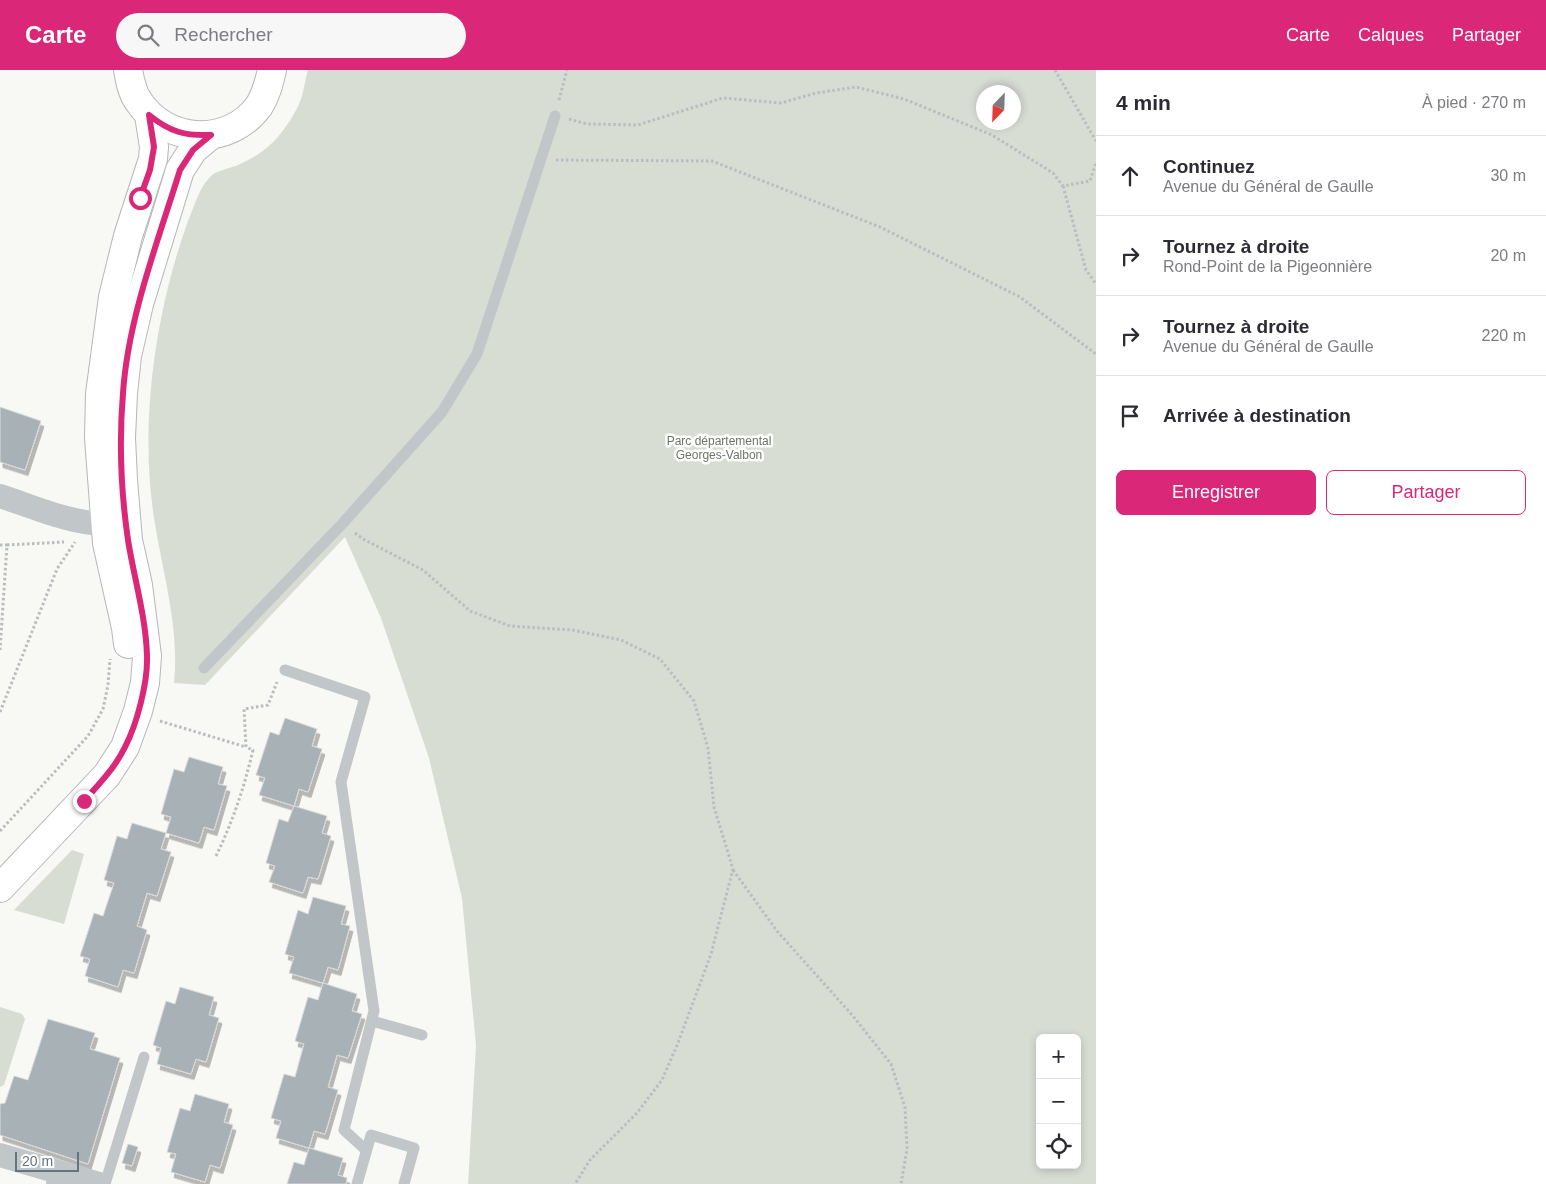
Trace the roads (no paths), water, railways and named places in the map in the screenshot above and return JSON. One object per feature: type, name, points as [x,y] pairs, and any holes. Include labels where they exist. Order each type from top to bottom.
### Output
[{"type":"main road","points":[[128,70],[131,86],[138,102],[149,115],[162,126],[178,133],[194,136],[211,135],[230,130],[246,119],[259,105],[268,88],[272,70]]},
{"type":"main road","points":[[0,863],[92,766],[110,739],[123,705],[129,656],[126,628],[107,543],[98,524],[98,438],[101,385],[113,297],[128,236],[153,159],[154,147],[149,115]]},
{"type":"main road","points":[[0,888],[107,775],[126,747],[146,683],[147,656],[138,585],[128,540],[123,480],[121,438],[127,356],[139,304],[180,170],[193,150],[211,135]]},
{"type":"street","points":[[0,496],[70,519],[98,524]]},
{"type":"street","points":[[0,1155],[60,1178],[98,1184]]},
{"type":"lane","points":[[204,668],[343,523],[442,412],[477,354],[554,116]]},
{"type":"lane","points":[[285,670],[365,697],[341,782],[374,1011],[344,1130],[366,1150]]},
{"type":"lane","points":[[372,1021],[422,1035]]},
{"type":"lane","points":[[105,1184],[144,1056]]},
{"type":"lane","points":[[357,1184],[371,1135],[414,1148],[404,1184]]},
{"type":"park label","name":"Parc départemental Georges-Valbon","points":[[719,448]]}]
